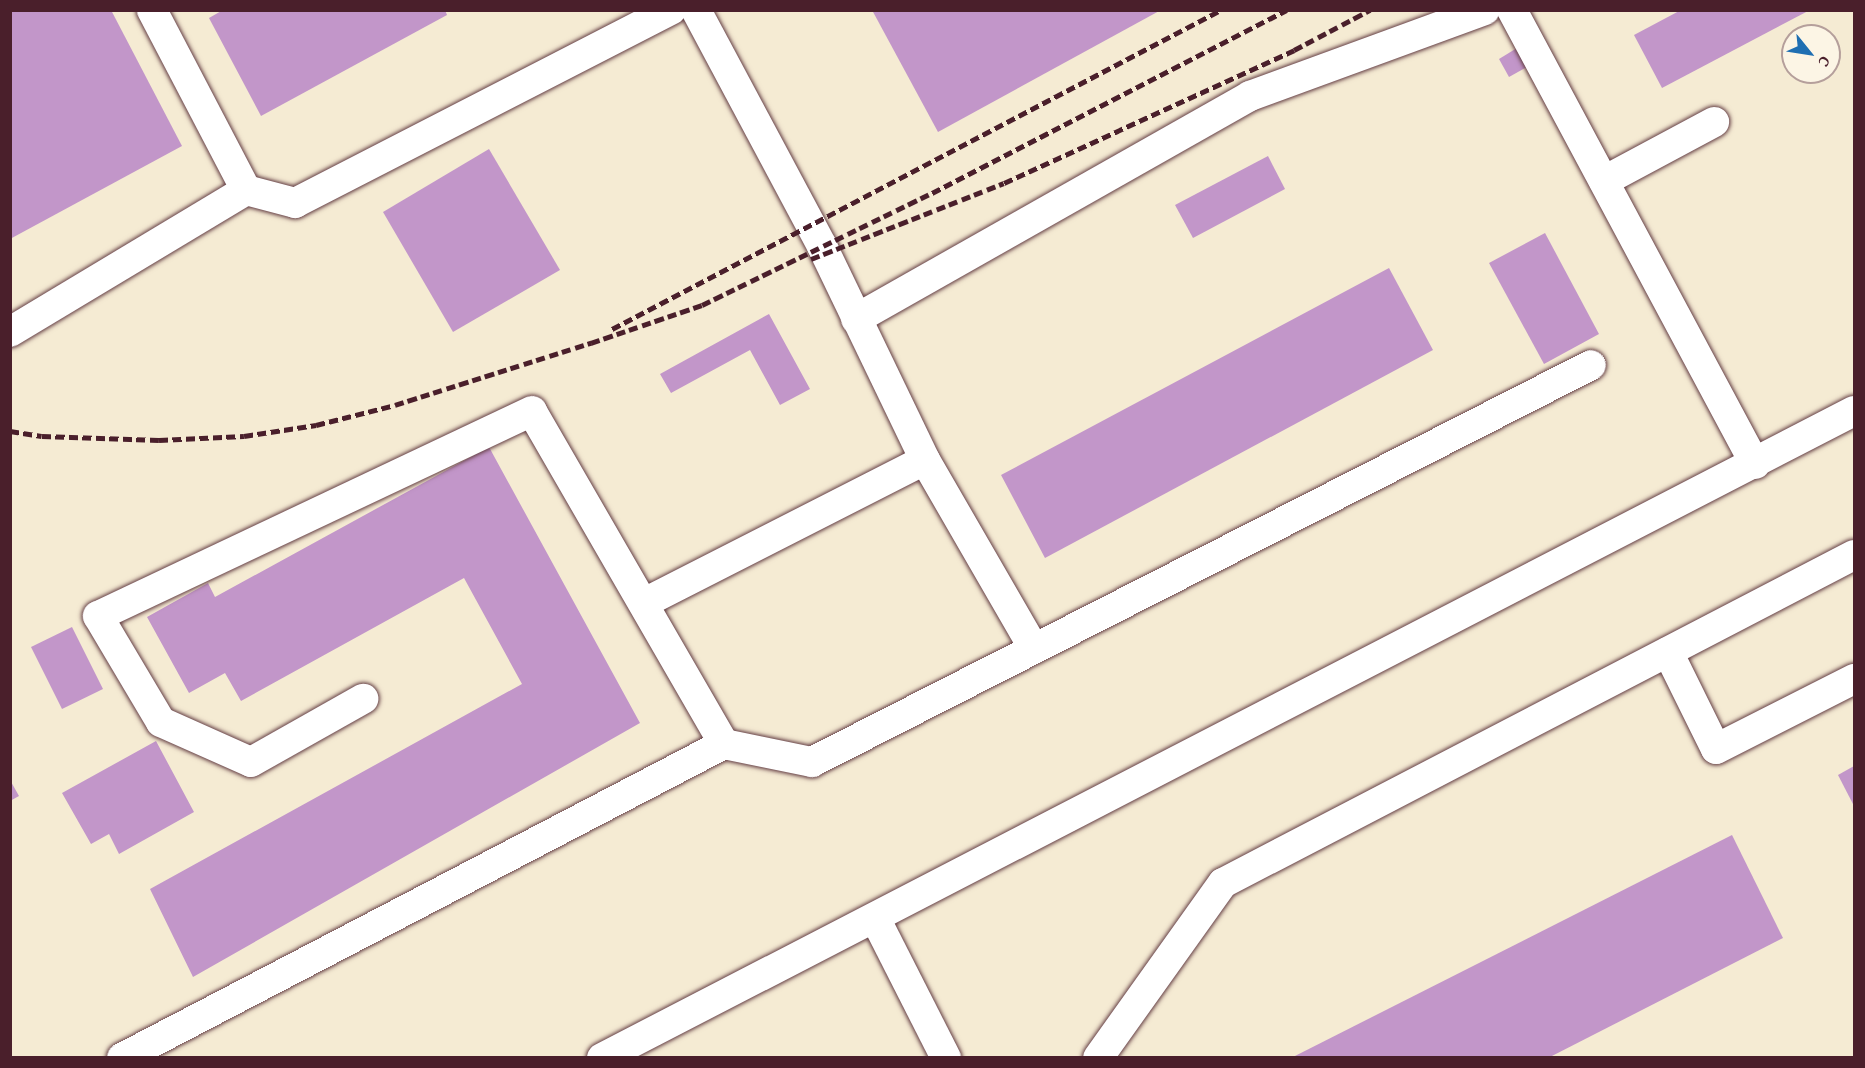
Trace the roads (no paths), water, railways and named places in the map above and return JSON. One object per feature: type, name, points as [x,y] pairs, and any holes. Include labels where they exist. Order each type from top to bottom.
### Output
[{"type":"lane","points":[[152,10],[246,190]]},
{"type":"lane","points":[[10,332],[246,190],[295,202],[671,10]]},
{"type":"lane","points":[[696,10],[822,246],[925,460],[1034,649]]},
{"type":"lane","points":[[856,319],[1250,96],[1485,10]]},
{"type":"lane","points":[[1512,10],[1755,464]]},
{"type":"lane","points":[[1604,182],[1714,122]]},
{"type":"lane","points":[[122,1058],[724,744],[812,762],[1591,365]]},
{"type":"lane","points":[[363,699],[251,762],[161,722],[98,616],[532,411],[724,744]]},
{"type":"lane","points":[[602,1058],[1854,411]]},
{"type":"lane","points":[[644,603],[925,460]]},
{"type":"lane","points":[[1098,1058],[1223,884],[1854,555]]},
{"type":"lane","points":[[1668,652],[1716,749],[1854,679]]},
{"type":"lane","points":[[876,918],[946,1058]]},
{"type":"railway","points":[[612,329],[1221,10]]},
{"type":"railway","points":[[10,431],[42,436],[159,440],[244,436],[316,425],[395,405],[591,343],[702,305],[932,193],[1287,10]]},
{"type":"railway","points":[[811,259],[1004,183],[1294,50],[1370,10]]}]
